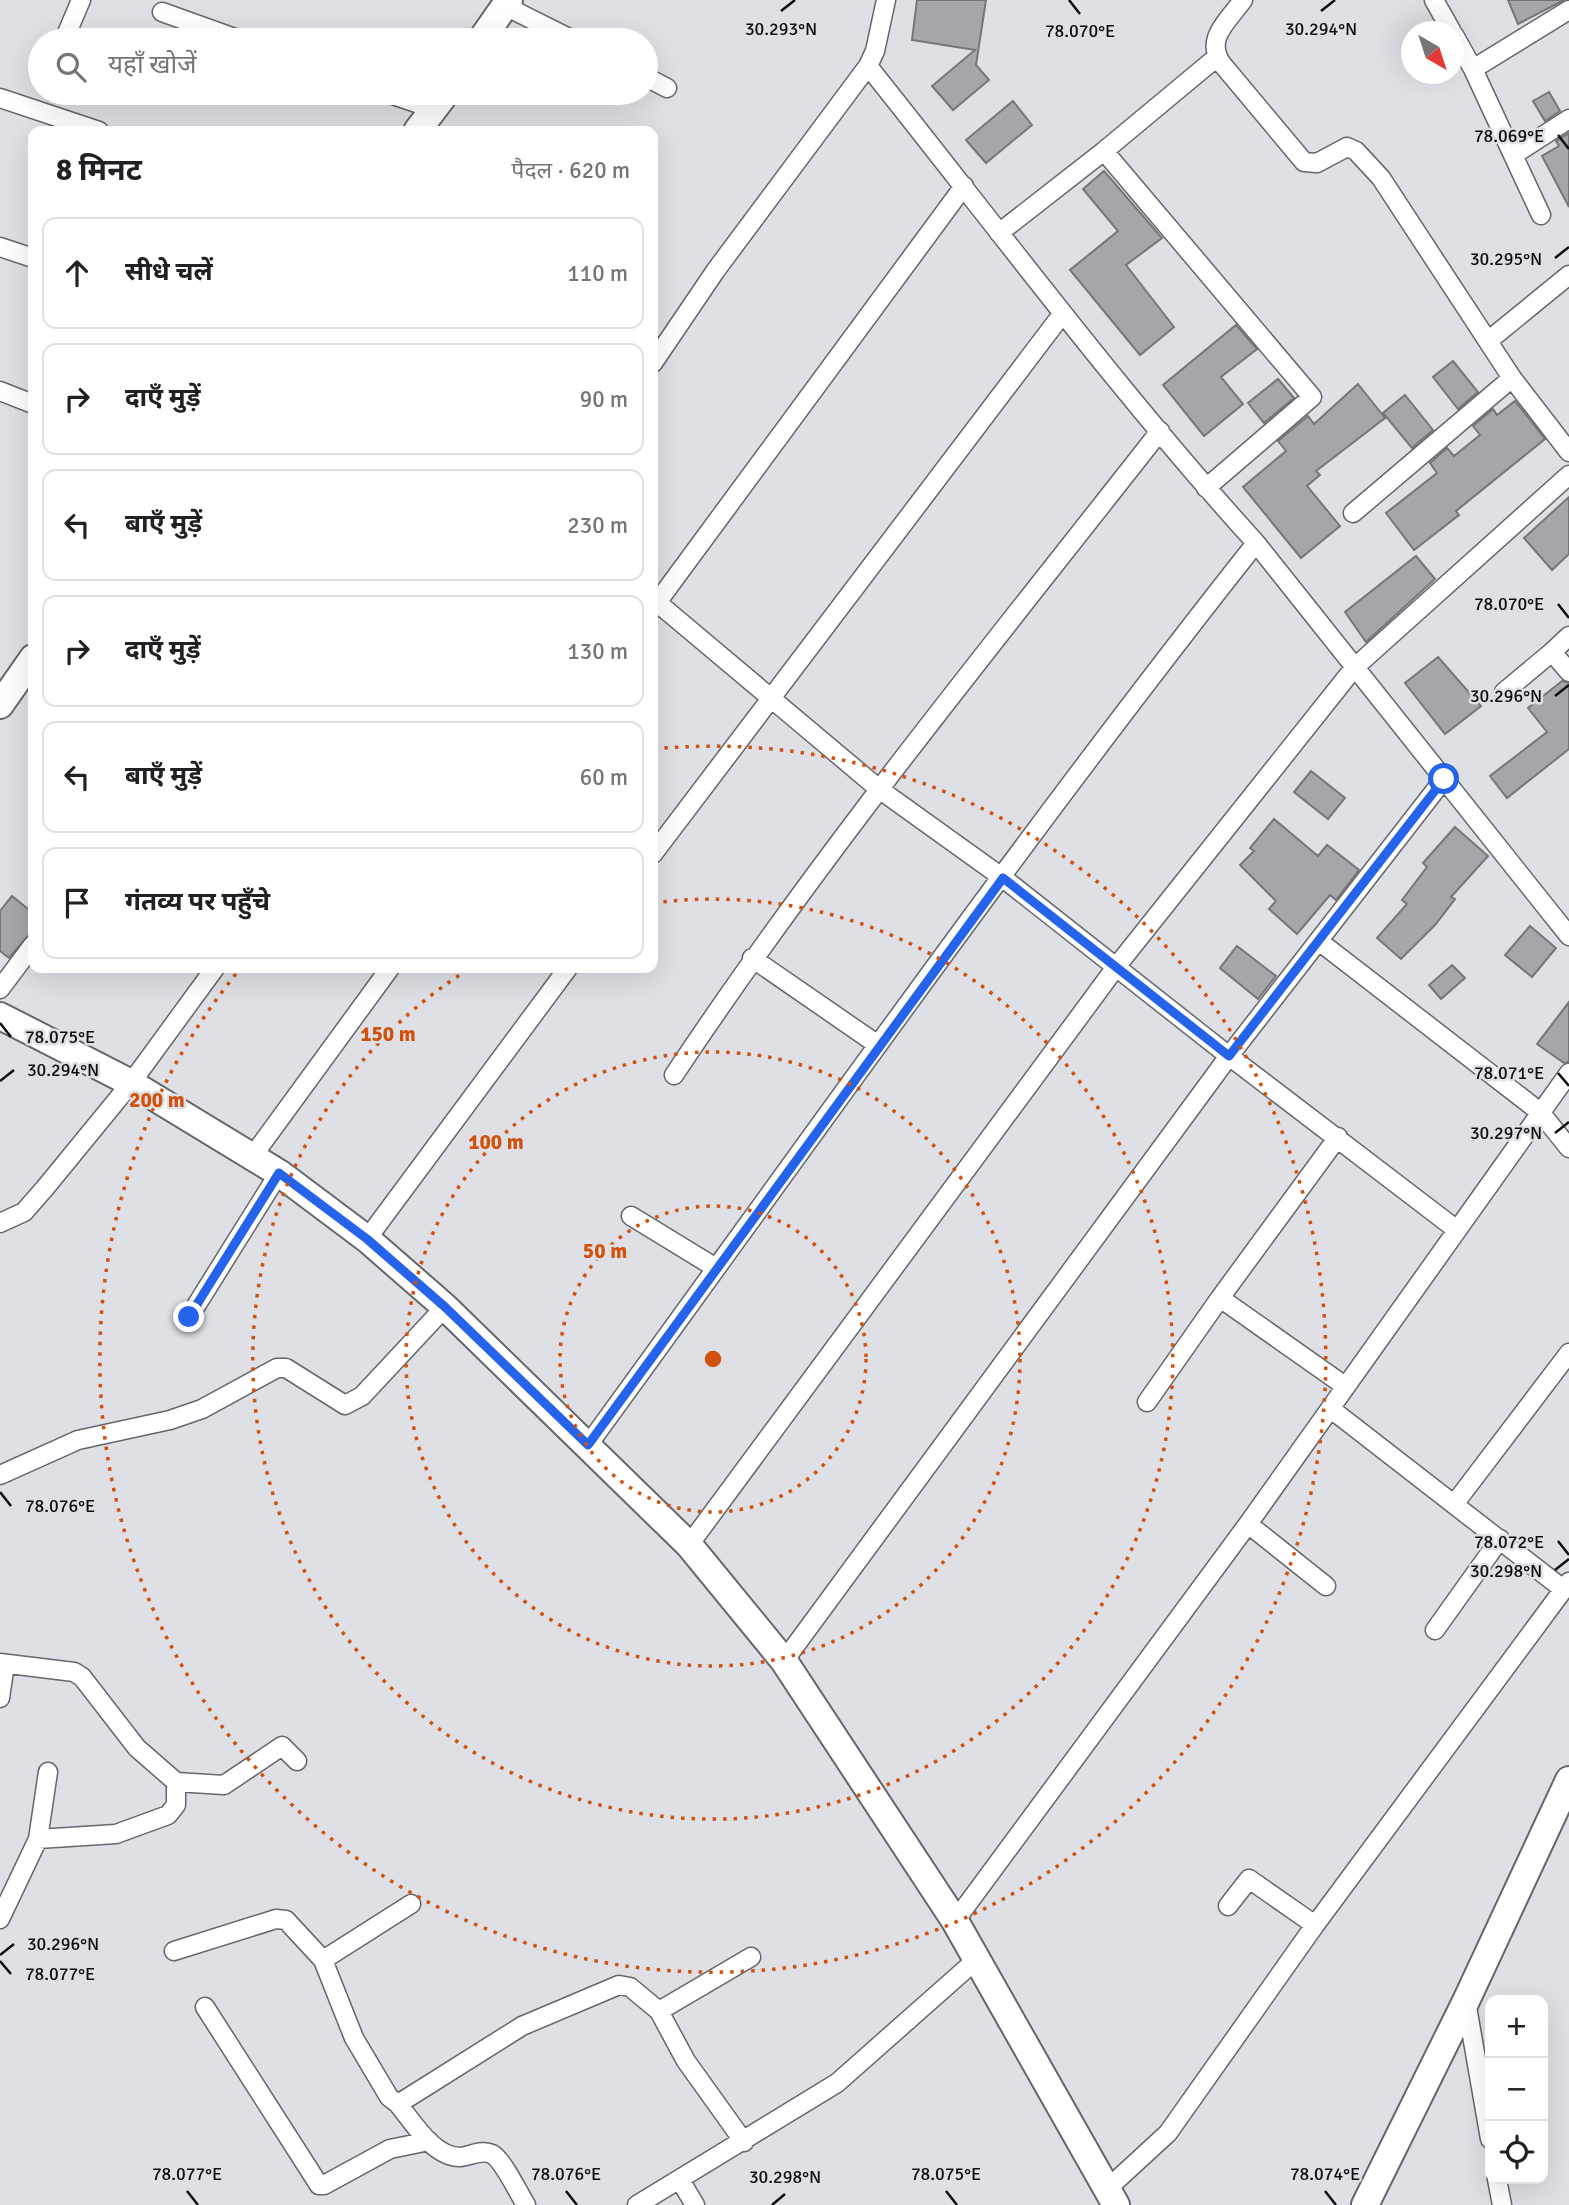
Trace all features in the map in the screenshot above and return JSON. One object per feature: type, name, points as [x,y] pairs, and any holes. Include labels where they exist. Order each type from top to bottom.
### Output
[{"type":"street","points":[[69,28],[81,0]]},
{"type":"street","points":[[658,356],[716,270],[867,66],[875,51],[886,0]]},
{"type":"street","points":[[1243,0],[1216,39],[1213,46],[1217,57],[1304,162],[1317,163],[1341,149],[1356,151],[1387,187],[1512,378],[1569,452]]},
{"type":"street","points":[[1434,0],[1446,21]]},
{"type":"street","points":[[489,28],[507,3],[552,28]]},
{"type":"street","points":[[1473,69],[1569,10]]},
{"type":"street","points":[[162,12],[207,28]]},
{"type":"street","points":[[1464,53],[1541,215]]},
{"type":"street","points":[[999,233],[1104,151],[1217,57]]},
{"type":"street","points":[[867,66],[1063,313],[1206,488],[1256,543],[1569,936]]},
{"type":"street","points":[[658,84],[667,88]]},
{"type":"street","points":[[0,98],[28,100]]},
{"type":"street","points":[[47,105],[89,126]]},
{"type":"street","points":[[405,105],[427,119]]},
{"type":"street","points":[[1513,155],[1569,120]]},
{"type":"street","points":[[1104,151],[1312,398],[1206,488]]},
{"type":"street","points":[[658,598],[964,186]]},
{"type":"street","points":[[0,247],[28,256]]},
{"type":"street","points":[[1488,341],[1569,275]]},
{"type":"street","points":[[658,847],[770,695],[1063,313]]},
{"type":"street","points":[[1353,513],[1512,378]]},
{"type":"street","points":[[0,391],[28,402]]},
{"type":"street","points":[[674,1075],[752,958],[880,789],[1160,431]]},
{"type":"street","points":[[690,1545],[1116,967],[1354,668],[1569,475]]},
{"type":"street","points":[[588,1445],[878,1045],[1169,653],[1256,543]]},
{"type":"street","points":[[658,606],[770,695],[880,789],[1003,878],[1229,1056],[1457,1230]]},
{"type":"street","points":[[1504,692],[1569,636]]},
{"type":"street","points":[[1552,652],[1569,672]]},
{"type":"street","points":[[0,705],[28,665]]},
{"type":"street","points":[[784,1661],[1229,1056],[1444,779]]},
{"type":"street","points":[[1320,942],[1539,1112],[1569,1148]]},
{"type":"street","points":[[0,989],[28,952]]},
{"type":"street","points":[[752,958],[878,1045]]},
{"type":"street","points":[[0,1223],[24,1212],[131,1083],[211,973]]},
{"type":"street","points":[[252,1157],[386,973]]},
{"type":"street","points":[[367,1239],[564,973]]},
{"type":"street","points":[[0,1016],[131,1083],[279,1173],[367,1239],[445,1307],[690,1545],[784,1661],[955,1921],[1110,2198],[1168,2133],[1315,1925],[1566,1585],[1500,1539],[1331,1409]]},
{"type":"street","points":[[955,1921],[1248,1524],[1569,1073]]},
{"type":"street","points":[[1147,1402],[1338,1137]]},
{"type":"street","points":[[189,1317],[279,1173]]},
{"type":"street","points":[[631,1216],[716,1268]]},
{"type":"street","points":[[1220,1298],[1345,1386]]},
{"type":"street","points":[[0,1475],[78,1440],[170,1420],[202,1409],[277,1368],[286,1368],[345,1405],[350,1404],[362,1396],[445,1307]]},
{"type":"street","points":[[1455,1503],[1569,1353]]},
{"type":"street","points":[[1248,1524],[1326,1586]]},
{"type":"street","points":[[1435,1630],[1500,1539]]},
{"type":"street","points":[[0,1698],[3,1664],[74,1672],[82,1676],[137,1748],[176,1782],[224,1785],[282,1746],[297,1761]]},
{"type":"street","points":[[0,1919],[38,1839],[48,1772]]},
{"type":"street","points":[[1365,2205],[1466,2001],[1569,1780]]},
{"type":"street","points":[[38,1839],[116,1834],[168,1815],[176,1805],[176,1782]]},
{"type":"street","points":[[1228,1906],[1249,1879],[1315,1925]]},
{"type":"street","points":[[323,1960],[411,1904]]},
{"type":"street","points":[[174,1951],[281,1919],[323,1960],[354,2038],[389,2097],[429,2141],[452,2155],[484,2152],[496,2157],[526,2205]]},
{"type":"street","points":[[659,2011],[751,1957]]},
{"type":"street","points":[[638,2205],[744,2142],[837,2082],[976,1960]]},
{"type":"street","points":[[398,2104],[522,2026],[619,1985],[630,1987],[659,2011],[686,2061],[744,2142]]},
{"type":"street","points":[[1466,2001],[1487,2121]]},
{"type":"street","points":[[205,2007],[319,2185],[324,2185],[390,2149],[429,2141]]},
{"type":"street","points":[[680,2180],[695,2205]]},
{"type":"street","points":[[1498,2184],[1502,2205]]},
{"type":"building","points":[[917,0],[986,0],[976,65],[989,80],[953,110],[932,86],[975,50],[912,40]]},
{"type":"building","points":[[1508,0],[1564,0],[1518,24]]},
{"type":"building","points":[[1549,92],[1560,111],[1545,121],[1533,101]]},
{"type":"building","points":[[1013,101],[1032,125],[986,163],[966,140]]},
{"type":"building","points":[[1569,133],[1569,207],[1542,156],[1559,146],[1556,141]]},
{"type":"building","points":[[1104,171],[1162,238],[1126,265],[1174,327],[1140,355],[1070,270],[1118,231],[1083,189]]},
{"type":"building","points":[[1236,325],[1257,349],[1221,377],[1243,404],[1204,436],[1163,385]]},
{"type":"building","points":[[1453,361],[1478,392],[1458,409],[1433,377]]},
{"type":"building","points":[[1278,379],[1294,398],[1264,423],[1248,403]]},
{"type":"building","points":[[1358,384],[1385,418],[1316,471],[1320,475],[1307,486],[1340,526],[1301,558],[1243,487],[1286,451],[1278,441],[1308,416],[1314,424]]},
{"type":"building","points":[[1405,395],[1433,430],[1412,448],[1383,413]]},
{"type":"building","points":[[1515,401],[1545,439],[1456,511],[1459,515],[1414,550],[1386,513],[1437,473],[1430,463],[1447,448],[1454,456],[1480,435],[1473,426],[1493,409],[1497,415]]},
{"type":"building","points":[[1569,497],[1569,554],[1552,570],[1524,538]]},
{"type":"building","points":[[1416,556],[1435,579],[1366,642],[1345,612]]},
{"type":"building","points":[[1438,657],[1481,706],[1445,734],[1405,683]]},
{"type":"building","points":[[1562,681],[1569,683],[1569,749],[1507,798],[1490,776],[1547,732],[1528,708]]},
{"type":"building","points":[[1311,771],[1345,798],[1328,819],[1294,792]]},
{"type":"building","points":[[1274,819],[1318,856],[1327,845],[1359,870],[1336,900],[1330,895],[1297,934],[1269,909],[1276,901],[1240,865],[1254,851],[1250,848]]},
{"type":"building","points":[[1455,827],[1488,856],[1451,897],[1455,899],[1435,925],[1401,959],[1377,938],[1407,904],[1402,900],[1427,867],[1423,863]]},
{"type":"building","points":[[12,896],[28,909],[28,936],[9,958],[0,951],[0,911]]},
{"type":"building","points":[[1530,926],[1556,948],[1532,977],[1505,955]]},
{"type":"building","points":[[1237,946],[1276,976],[1258,999],[1220,968]]},
{"type":"building","points":[[1452,965],[1465,978],[1441,999],[1429,985]]},
{"type":"building","points":[[1569,1002],[1569,1062],[1564,1063],[1537,1044]]},
{"type":"route","points":[[189,1317],[279,1173],[367,1239],[445,1307],[588,1445],[878,1045],[1003,878],[1229,1056],[1444,779]]}]
